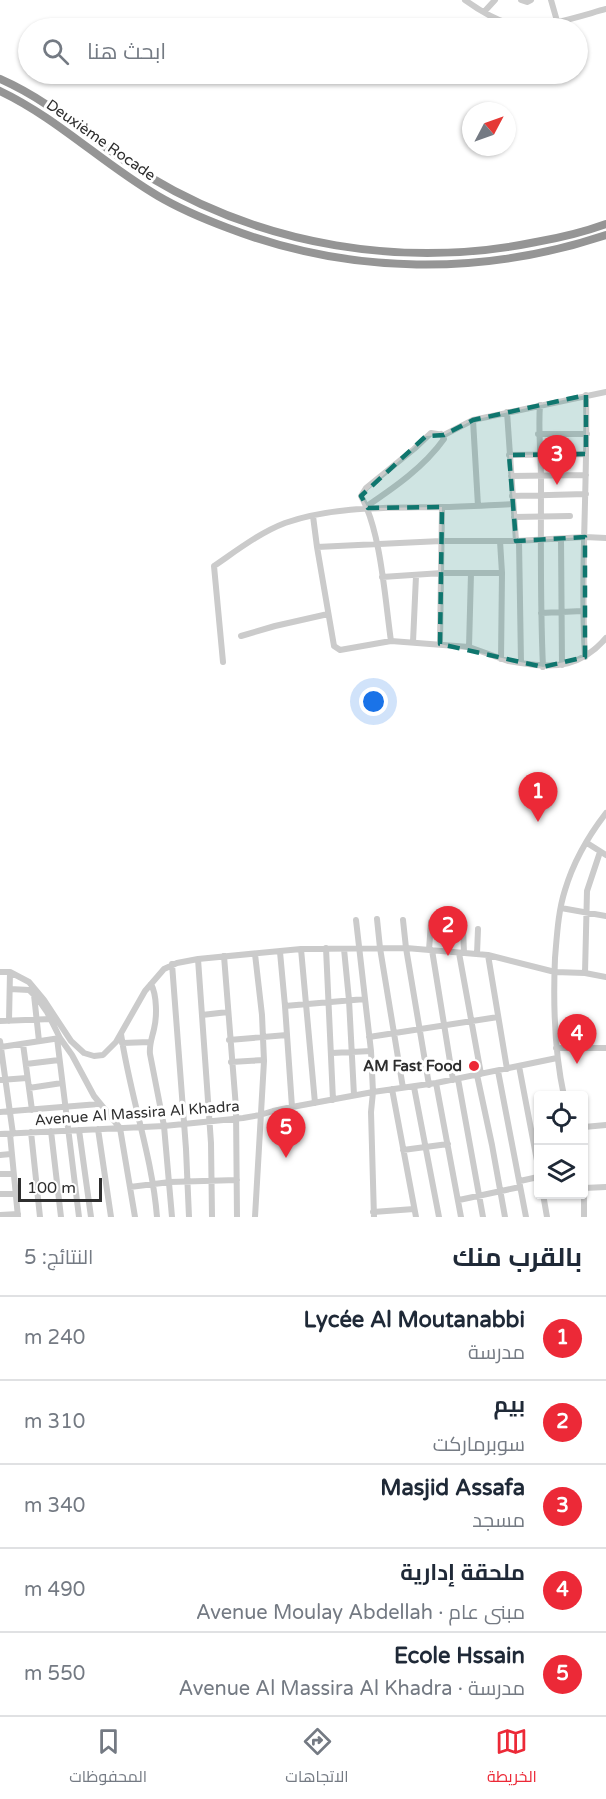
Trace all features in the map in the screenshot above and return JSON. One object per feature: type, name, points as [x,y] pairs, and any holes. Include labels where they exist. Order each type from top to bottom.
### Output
[{"type":"highway","name":"Deuxième Rocade","points":[[0,79],[42,100],[121,159],[175,192],[252,224],[303,240],[383,252],[456,253],[504,249],[606,224]]},
{"type":"highway","name":"Deuxième Rocade","points":[[0,91],[50,119],[118,171],[160,198],[236,231],[293,249],[335,258],[383,264],[471,263],[531,255],[606,235]]},
{"type":"street","points":[[465,0],[496,18]]},
{"type":"street","points":[[484,12],[495,0]]},
{"type":"street","points":[[521,0],[527,2],[531,0]]},
{"type":"street","points":[[551,0],[556,18]]},
{"type":"street","points":[[569,18],[606,9]]},
{"type":"street","points":[[391,641],[376,543],[367,507],[361,496],[362,492],[431,433],[444,435],[473,420],[606,392]]},
{"type":"street","points":[[585,657],[582,611],[586,494],[586,395]]},
{"type":"street","points":[[540,405],[538,434],[541,476],[543,667]]},
{"type":"street","points":[[507,412],[514,517],[518,541],[521,663]]},
{"type":"street","points":[[473,420],[478,506]]},
{"type":"street","points":[[367,507],[417,469],[444,439],[441,434]]},
{"type":"street","points":[[538,434],[587,434]]},
{"type":"street","points":[[509,455],[586,454]]},
{"type":"street","points":[[511,476],[586,475]]},
{"type":"street","points":[[223,663],[214,566],[271,529],[313,516],[367,507],[478,506],[541,495],[586,494]]},
{"type":"street","points":[[440,644],[442,507]]},
{"type":"street","points":[[313,516],[334,646],[340,650],[391,641],[440,644],[470,647],[501,659],[543,667],[568,664],[585,657],[606,638]]},
{"type":"street","points":[[514,517],[570,516]]},
{"type":"street","points":[[317,546],[606,538]]},
{"type":"street","points":[[561,539],[562,665]]},
{"type":"street","points":[[500,541],[501,659]]},
{"type":"street","points":[[382,577],[442,573],[502,573]]},
{"type":"street","points":[[470,647],[471,573]]},
{"type":"street","points":[[413,642],[416,576]]},
{"type":"street","points":[[541,613],[582,611]]},
{"type":"street","points":[[241,636],[328,614]]},
{"type":"street","points":[[563,1091],[557,1058],[554,1013],[561,908],[566,887],[587,843],[606,813]]},
{"type":"street","points":[[585,973],[585,912],[588,881],[603,854],[587,843]]},
{"type":"street","points":[[561,908],[606,915]]},
{"type":"street","points":[[377,918],[403,1088]]},
{"type":"street","points":[[356,920],[373,1092],[371,1112],[373,1215],[414,1209]]},
{"type":"street","points":[[403,920],[419,1029],[448,1144],[461,1217]]},
{"type":"street","points":[[431,922],[431,950],[444,1025],[483,1217]]},
{"type":"street","points":[[463,927],[461,953],[479,1075],[505,1217]]},
{"type":"street","points":[[477,954],[478,929]]},
{"type":"street","points":[[326,948],[333,1100]]},
{"type":"street","points":[[0,972],[10,972],[21,977],[35,989],[67,1035],[84,1053],[94,1056],[103,1054],[112,1047],[145,991],[164,969],[172,964],[198,959],[301,949],[406,948],[488,955],[555,972],[585,973],[606,978]]},
{"type":"street","points":[[301,949],[315,1103]]},
{"type":"street","points":[[344,949],[353,1052],[354,1095]]},
{"type":"street","points":[[280,951],[292,1107]]},
{"type":"street","points":[[255,954],[264,1060],[255,1217]]},
{"type":"street","points":[[488,955],[507,1069]]},
{"type":"street","points":[[224,956],[236,1118],[237,1217]]},
{"type":"street","points":[[198,959],[210,1122],[212,1217]]},
{"type":"street","points":[[172,964],[189,1217]]},
{"type":"street","points":[[9,1021],[10,972]]},
{"type":"street","points":[[152,984],[155,1025],[150,1042],[150,1054],[164,1126],[172,1217]]},
{"type":"street","points":[[10,989],[26,990],[34,994],[51,1019],[58,1038],[79,1217]]},
{"type":"street","points":[[34,994],[39,1041]]},
{"type":"street","points":[[285,1006],[365,999]]},
{"type":"street","points":[[202,1015],[228,1012]]},
{"type":"street","points":[[369,1037],[498,1017]]},
{"type":"street","points":[[0,1021],[51,1019]]},
{"type":"street","points":[[121,1034],[153,1184],[157,1217]]},
{"type":"street","points":[[229,1040],[287,1035]]},
{"type":"street","points":[[0,1215],[18,1215],[11,1154],[11,1112],[3,1080],[1,1044],[23,1044],[58,1038]]},
{"type":"street","points":[[58,1038],[72,1055],[99,1104],[120,1128],[135,1217]]},
{"type":"street","points":[[122,1043],[150,1042]]},
{"type":"street","points":[[23,1044],[32,1110]]},
{"type":"street","points":[[556,1048],[606,1048]]},
{"type":"street","points":[[332,1053],[370,1051]]},
{"type":"street","name":"Avenue Al Massira Al Khadra","points":[[0,1134],[210,1122],[260,1115],[354,1095],[455,1080],[557,1058]]},
{"type":"street","points":[[26,1064],[59,1060]]},
{"type":"street","points":[[231,1062],[264,1060]]},
{"type":"street","points":[[519,1066],[534,1145]]},
{"type":"street","points":[[498,1071],[526,1217]]},
{"type":"street","points":[[3,1080],[27,1078]]},
{"type":"street","points":[[29,1088],[62,1083]]},
{"type":"street","points":[[414,1087],[439,1217]]},
{"type":"street","points":[[392,1089],[416,1217]]},
{"type":"street","points":[[0,1113],[99,1104]]},
{"type":"street","points":[[588,1126],[606,1125]]},
{"type":"street","points":[[98,1129],[111,1217]]},
{"type":"street","points":[[79,1130],[91,1217]]},
{"type":"street","points":[[51,1131],[61,1217]]},
{"type":"street","points":[[31,1132],[40,1217]]},
{"type":"street","points":[[403,1150],[448,1144]]},
{"type":"street","points":[[0,1155],[11,1154]]},
{"type":"street","points":[[0,1174],[13,1174]]},
{"type":"street","points":[[459,1200],[500,1191],[534,1179]]},
{"type":"street","points":[[130,1187],[170,1182],[237,1180]]},
{"type":"street","points":[[588,1189],[606,1186]]},
{"type":"street","points":[[0,1194],[15,1194]]},
{"type":"street","points":[[544,1199],[547,1217]]},
{"type":"street","points":[[584,1199],[584,1217]]},
{"type":"highlighted area","points":[[586,395],[586,454],[509,455],[516,541],[585,537],[585,657],[543,667],[440,644],[442,507],[368,508],[361,496],[426,436],[444,435],[473,420]]},
{"type":"place","name":"Masjid Assafa","points":[[557,485]]},
{"type":"place","name":"Lycée Al Moutanabbi","points":[[538,822]]},
{"type":"place","name":"بيم","points":[[448,956]]},
{"type":"place","name":"ملحقة إدارية","points":[[577,1064]]},
{"type":"place","name":"AM Fast Food","points":[[474,1066]]},
{"type":"place","name":"Ecole Hssain","points":[[286,1158]]}]
